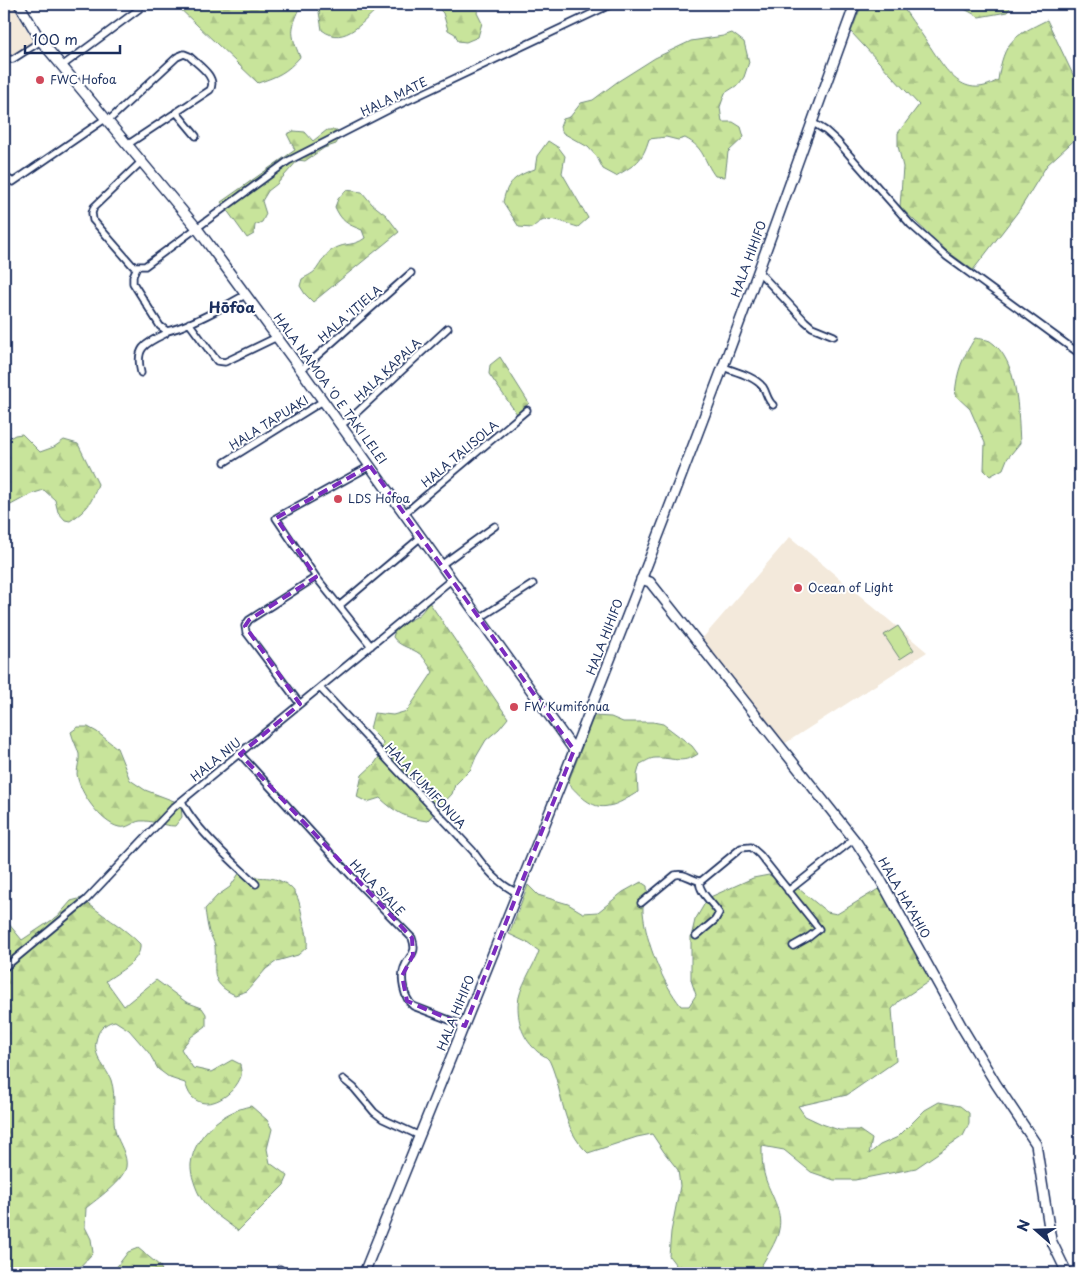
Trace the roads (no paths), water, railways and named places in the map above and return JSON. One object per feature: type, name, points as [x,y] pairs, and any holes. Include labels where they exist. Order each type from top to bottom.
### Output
[{"type":"street","name":"HALA NAMOA 'O E TAKI LELEI","points":[[19,4],[41,41],[196,228],[405,513],[574,750]]},
{"type":"street","name":"HALA MATE","points":[[136,267],[145,266],[288,161],[390,109],[612,4]]},
{"type":"street","name":"HALA HIHIFO","points":[[364,1273],[518,893],[723,367],[855,4]]},
{"type":"street","points":[[62,66],[139,9]]},
{"type":"street","points":[[4,60],[14,58],[41,41]]},
{"type":"street","points":[[4,176],[13,182],[106,120],[177,57],[184,54],[189,56],[212,79],[213,85],[210,90],[127,145]]},
{"type":"street","points":[[176,112],[196,136]]},
{"type":"street","points":[[812,122],[837,141],[911,225],[946,256],[1080,354]]},
{"type":"street","points":[[141,162],[94,207],[92,213],[93,220],[133,266],[136,267],[133,283],[160,326],[167,330],[175,329],[246,296]]},
{"type":"street","points":[[758,271],[812,327],[834,336]]},
{"type":"street","name":"HALA 'ITIELA","points":[[301,370],[411,273]]},
{"type":"street","points":[[190,323],[217,362],[225,362],[277,337]]},
{"type":"street","name":"HALA KAPALA","points":[[341,426],[448,328]]},
{"type":"street","points":[[141,373],[138,361],[140,351],[146,343],[165,334],[167,330]]},
{"type":"street","points":[[723,367],[757,382],[764,388],[769,403],[772,405]]},
{"type":"street","name":"HALA TAPUAKI","points":[[225,462],[323,401]]},
{"type":"street","name":"HALA TALISOLA","points":[[405,513],[527,410]]},
{"type":"street","points":[[370,466],[276,518],[316,577],[371,646]]},
{"type":"street","points":[[441,565],[495,526]]},
{"type":"street","points":[[338,606],[421,537]]},
{"type":"street","points":[[300,704],[246,632],[245,626],[249,620],[316,577]]},
{"type":"street","name":"HALA HA'AHIO","points":[[641,578],[650,582],[854,839],[880,877],[962,1029],[1036,1144],[1051,1240],[1057,1256],[1067,1273]]},
{"type":"street","name":"HALA NIU","points":[[4,968],[86,900],[182,801],[451,580]]},
{"type":"street","points":[[480,618],[533,584]]},
{"type":"street","name":"HALA KUMIFONUA","points":[[320,688],[482,864],[506,888],[518,893]]},
{"type":"street","name":"HALA SIALE","points":[[240,754],[349,873],[412,938],[415,946],[413,955],[404,966],[402,976],[407,1000],[413,1006],[465,1026]]},
{"type":"street","points":[[182,801],[190,816],[256,884]]},
{"type":"street","points":[[788,891],[854,839]]},
{"type":"street","points":[[699,881],[740,848],[751,847],[760,855],[819,929],[793,946]]},
{"type":"street","points":[[641,903],[675,875],[686,875],[699,881]]},
{"type":"street","points":[[696,936],[715,920],[719,913],[714,904],[701,890],[699,881]]},
{"type":"street","points":[[343,1079],[354,1088],[374,1112],[420,1136]]},
{"type":"place","name":"FWC Hofoa","points":[[40,80]]},
{"type":"place","name":"LDS Hofoa","points":[[338,499]]},
{"type":"place","name":"Ocean of Light","points":[[798,588]]},
{"type":"place","name":"FW Kumifonua","points":[[514,707]]},
{"type":"district","name":"Hōfoa","points":[[232,308]]}]
